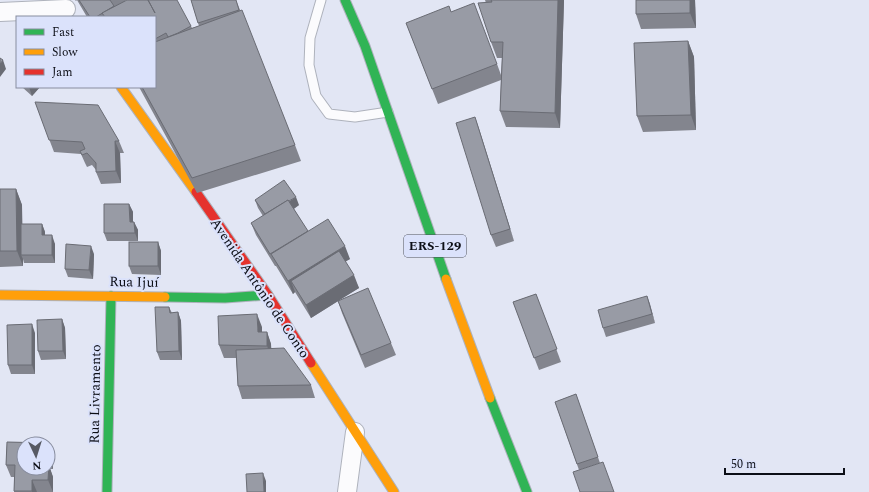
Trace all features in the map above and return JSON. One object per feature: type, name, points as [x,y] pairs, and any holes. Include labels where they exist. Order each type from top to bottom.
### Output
[{"type":"street","name":"ERS-129","points":[[345,0],[365,46],[462,323],[527,492]]},
{"type":"street","points":[[0,12],[66,9]]},
{"type":"street","name":"Avenida Antônio de Conto","points":[[122,88],[268,295],[354,432],[394,492]]},
{"type":"street","name":"Rua Ijuí","points":[[0,295],[225,298],[268,295]]},
{"type":"street","name":"Rua Livramento","points":[[107,492],[111,296]]},
{"type":"street","points":[[347,492],[354,432]]},
{"type":"lane","points":[[320,0],[310,38],[309,65],[316,96],[329,114],[355,117],[388,112]]},
{"type":"building","points":[[79,0],[110,0],[114,6],[98,16],[89,16]]},
{"type":"building","points":[[127,0],[177,0],[191,26],[168,37],[166,33],[156,38],[156,16],[104,16],[102,13]]},
{"type":"building","points":[[191,0],[236,0],[239,10],[198,23]]},
{"type":"building","points":[[491,0],[558,0],[555,113],[500,111],[503,42],[491,42],[478,3],[492,2]]},
{"type":"building","points":[[636,0],[690,0],[690,13],[636,14]]},
{"type":"building","points":[[474,3],[497,64],[432,89],[406,23],[449,6],[451,12]]},
{"type":"building","points":[[242,10],[295,145],[192,178],[143,88],[156,88],[156,42]]},
{"type":"building","points":[[688,41],[691,115],[637,116],[634,43]]},
{"type":"building","points":[[35,102],[98,105],[119,141],[115,141],[116,171],[96,172],[96,163],[87,153],[82,155],[80,151],[85,149],[82,142],[49,140]]},
{"type":"building","points":[[475,117],[510,229],[491,235],[456,123]]},
{"type":"building","points":[[284,180],[296,197],[289,201],[288,200],[265,214],[255,200]]},
{"type":"building","points":[[0,189],[16,189],[17,251],[0,251]]},
{"type":"building","points":[[288,200],[308,231],[270,254],[251,223]]},
{"type":"building","points":[[104,204],[129,204],[130,222],[134,222],[135,233],[104,233]]},
{"type":"building","points":[[328,219],[345,246],[288,281],[271,254]]},
{"type":"building","points":[[21,224],[42,224],[42,235],[52,235],[52,255],[21,255]]},
{"type":"building","points":[[129,242],[158,242],[158,266],[129,266]]},
{"type":"building","points":[[66,244],[91,246],[89,270],[65,269]]},
{"type":"building","points":[[339,251],[354,275],[306,305],[291,281]]},
{"type":"building","points":[[368,288],[391,343],[361,355],[338,301]]},
{"type":"building","points":[[536,294],[557,349],[534,358],[513,302]]},
{"type":"building","points":[[647,296],[652,314],[603,328],[598,310]]},
{"type":"building","points":[[155,307],[169,307],[170,313],[178,312],[179,351],[157,352]]},
{"type":"building","points":[[257,314],[258,332],[267,332],[267,346],[219,345],[218,316]]},
{"type":"building","points":[[62,319],[63,351],[38,351],[37,320]]},
{"type":"building","points":[[32,324],[32,365],[8,365],[7,325]]},
{"type":"building","points":[[284,348],[311,385],[238,386],[236,350]]},
{"type":"building","points":[[576,394],[598,457],[577,464],[555,402]]},
{"type":"building","points":[[7,442],[16,442],[16,476],[48,476],[48,480],[32,480],[32,491],[14,491],[15,465],[6,465]]},
{"type":"building","points":[[603,462],[614,492],[580,492],[573,472]]},
{"type":"building","points":[[263,473],[264,492],[247,492],[246,474]]},
{"type":"traffic: fast","points":[[345,0],[365,46],[446,279]]},
{"type":"traffic: fast","points":[[165,297],[225,298],[268,295]]},
{"type":"traffic: fast","points":[[107,492],[111,296]]},
{"type":"traffic: fast","points":[[490,398],[527,492]]},
{"type":"traffic: slow","points":[[122,88],[196,192]]},
{"type":"traffic: slow","points":[[446,279],[490,398]]},
{"type":"traffic: slow","points":[[0,295],[165,297]]},
{"type":"traffic: slow","points":[[311,363],[394,492]]},
{"type":"traffic: jam","points":[[196,192],[268,295],[311,363]]}]
